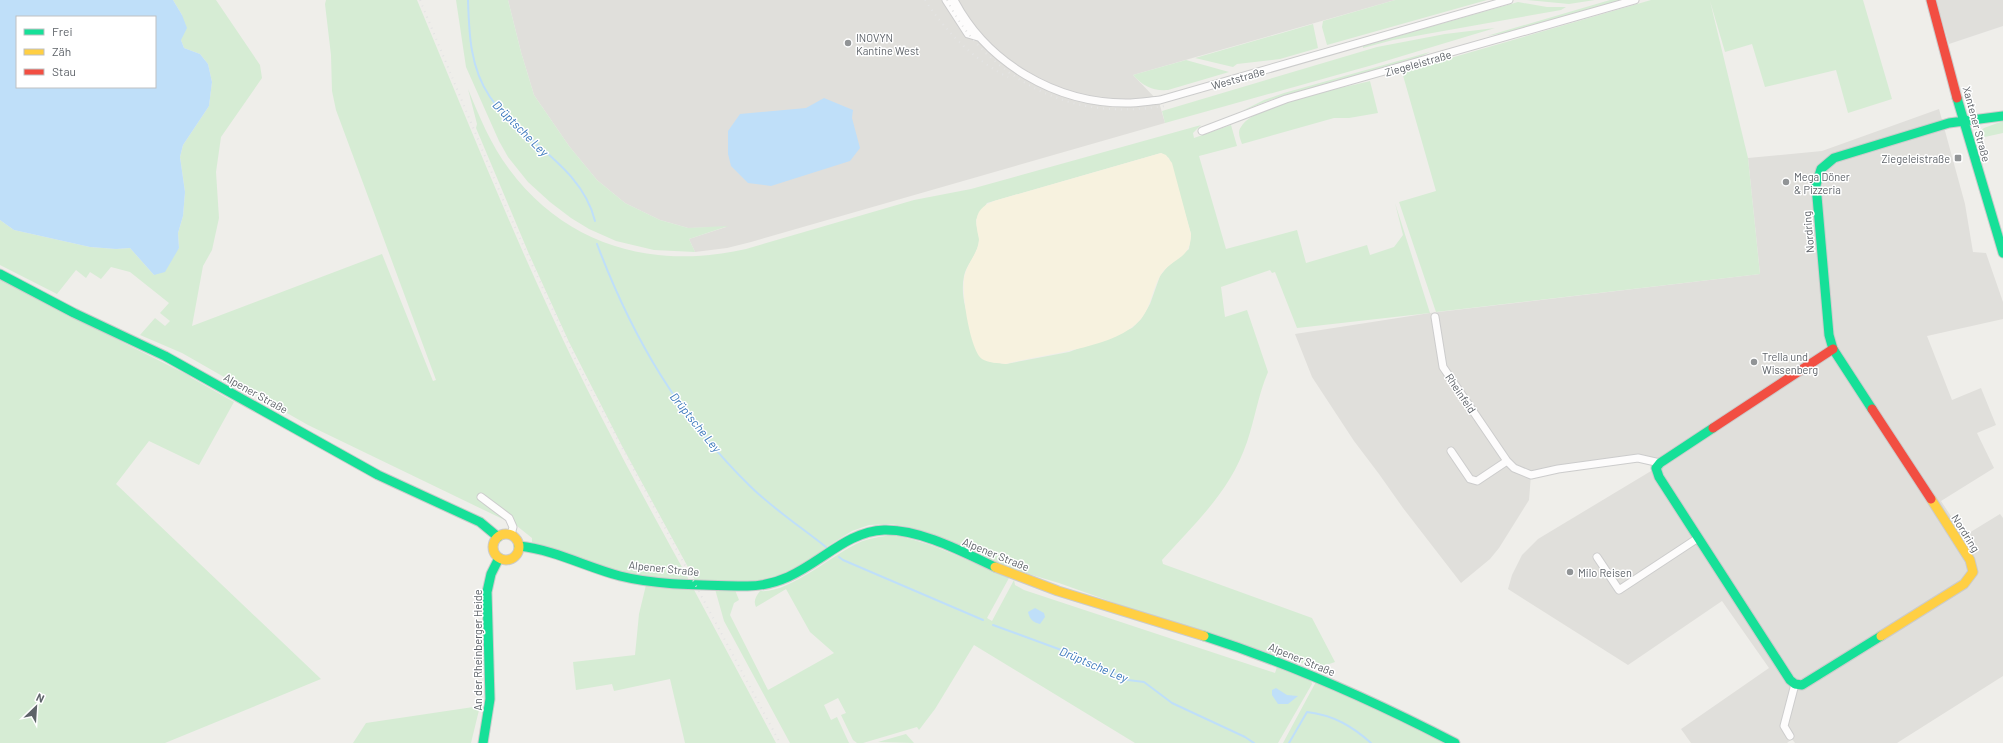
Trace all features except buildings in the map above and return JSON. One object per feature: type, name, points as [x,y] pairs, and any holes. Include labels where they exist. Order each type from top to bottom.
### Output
[{"type":"street","name":"Weststraße","points":[[946,0],[968,34],[978,37]]},
{"type":"street","name":"Weststraße","points":[[954,0],[978,37],[997,55],[1020,72],[1046,86],[1078,97],[1127,103],[1160,100],[1510,0]]},
{"type":"street","name":"Ziegeleistraße","points":[[1202,131],[1286,99],[1635,0]]},
{"type":"street","name":"Xantener Straße","points":[[1931,0],[1945,48],[1963,121],[2003,253]]},
{"type":"street","points":[[1963,121],[2003,116]]},
{"type":"street","name":"Nordring","points":[[1795,684],[1807,684],[1964,584],[1973,572],[1970,560],[1834,349],[1829,335],[1816,185],[1818,171],[1821,167],[1834,158],[1949,123],[1963,121]]},
{"type":"street","name":"Alpener Straße","points":[[0,274],[74,313],[165,356],[378,475],[480,522],[498,537]]},
{"type":"street","name":"Rheinfeld","points":[[1434,317],[1443,367],[1507,461],[1514,468],[1531,475],[1558,469],[1638,458],[1660,463]]},
{"type":"street","points":[[1790,736],[1784,726],[1795,684],[1790,680],[1698,538],[1659,477],[1656,468],[1660,463],[1834,349]]},
{"type":"street","points":[[1451,451],[1470,479],[1477,481],[1507,461]]},
{"type":"street","points":[[481,497],[509,518],[513,527],[511,535]]},
{"type":"street","name":"Alpener Straße","points":[[519,546],[546,550],[594,568],[640,580],[748,586],[786,580],[844,543],[858,537],[882,530],[905,532],[934,542],[1033,582],[1250,651],[1388,708],[1455,743]]},
{"type":"street","points":[[504,534],[511,535],[517,539],[519,546],[517,554],[511,559],[499,558],[493,548],[498,537],[504,534]]},
{"type":"street","points":[[1597,557],[1619,590],[1698,538]]},
{"type":"street","name":"An der Rheinberger Heide","points":[[483,743],[489,716],[490,694],[487,592],[491,574],[499,558]]},
{"type":"shaded area","points":[[508,0],[1395,0],[1133,75],[1159,102],[1165,123],[751,242],[727,248],[695,252],[689,239],[726,227],[688,228],[660,220],[625,203],[597,180],[569,146],[534,95]]},
{"type":"shaded area","points":[[1936,0],[2003,0],[2003,26],[1949,44]]},
{"type":"shaded area","points":[[1939,109],[1965,204],[1973,252],[1986,253],[2003,302],[2003,319],[1927,336],[1952,400],[1981,388],[1996,425],[1977,433],[1994,468],[1941,501],[1964,536],[2000,514],[2003,518],[2003,676],[1897,743],[1795,743],[1792,739],[1787,743],[1691,743],[1681,729],[1769,668],[1722,601],[1628,665],[1508,589],[1512,575],[1522,555],[1538,539],[1656,468],[1660,463],[1638,458],[1531,475],[1529,500],[1499,548],[1490,559],[1461,583],[1354,441],[1312,377],[1295,334],[1430,313],[1760,274],[1748,158],[1822,151]]},
{"type":"green space","points":[[173,0],[216,0],[260,65],[262,78],[221,137],[216,172],[219,218],[212,250],[203,266],[192,326],[382,254],[433,381],[436,380],[336,110],[332,91],[331,55],[325,4],[326,0],[417,0],[499,197],[551,314],[600,415],[689,580],[638,577],[532,542],[532,538],[517,526],[308,425],[182,353],[140,335],[155,318],[165,326],[170,321],[160,313],[169,303],[130,272],[111,267],[101,279],[90,272],[86,278],[76,270],[57,294],[0,265],[0,220],[14,230],[90,247],[116,249],[130,248],[154,275],[179,248],[178,233],[183,216],[185,192],[180,157],[183,145],[209,106],[212,82],[208,64],[200,54],[184,48],[181,40],[182,15]]},
{"type":"green space","points":[[456,0],[508,0],[534,95],[569,146],[597,180],[625,203],[660,220],[688,228],[728,226],[689,239],[695,252],[654,250],[616,241],[589,229],[571,218],[550,202],[528,182],[508,157],[499,141],[466,67]]},
{"type":"green space","points":[[1395,0],[1487,0],[1327,45],[1322,27],[1323,21]]},
{"type":"green space","points":[[1527,0],[1595,0],[1569,4]]},
{"type":"green space","points":[[1610,0],[1626,0],[1518,31],[1487,36]]},
{"type":"green space","points":[[1651,0],[1863,0],[1892,99],[1848,113],[1836,70],[1765,87],[1752,44],[1725,52],[1710,1],[1748,158],[1760,274],[1436,312],[1399,202],[1436,191],[1402,72]]},
{"type":"green space","points":[[1518,2],[1547,7],[1566,7],[1561,10],[1393,40],[1363,48],[1363,46]]},
{"type":"green space","points":[[1313,24],[1318,48],[1280,59],[1237,64],[1233,67],[1195,58]]},
{"type":"green space","points":[[1495,28],[1369,66],[1165,123],[1162,111],[1377,47],[1445,34]]},
{"type":"green space","points":[[1430,52],[1418,58],[1273,99],[1242,111],[1264,100],[1284,93]]},
{"type":"green space","points":[[1186,60],[1229,72],[1168,90],[1157,90],[1148,87],[1133,75]]},
{"type":"green space","points":[[1370,81],[1378,113],[1349,118],[1334,118],[1242,144],[1239,133],[1241,127],[1249,119],[1262,111],[1300,98]]},
{"type":"green space","points":[[468,89],[486,130],[509,169],[532,196],[558,217],[585,234],[615,246],[646,253],[679,256],[712,255],[746,249],[914,200],[971,189],[1201,125],[1193,133],[1194,138],[1231,125],[1237,146],[1199,156],[1226,249],[1297,230],[1306,263],[1367,245],[1370,255],[1394,247],[1403,235],[1395,203],[1430,313],[1297,328],[1275,272],[1272,273],[1270,270],[1221,287],[1225,317],[1247,310],[1268,372],[1247,442],[1240,460],[1231,476],[1211,506],[1162,560],[1163,564],[1312,618],[1335,662],[1318,668],[1143,613],[1059,583],[1015,570],[910,527],[890,524],[869,525],[852,531],[828,546],[794,572],[765,582],[695,580],[622,446],[569,342],[529,254],[476,128],[477,124]],"holes":[[[1161,153],[1169,158],[1191,234],[1189,249],[1167,267],[1160,276],[1150,304],[1141,319],[1132,328],[1069,352],[1006,364],[987,361],[969,320],[963,287],[964,276],[979,243],[976,220],[987,203]]]},
{"type":"green space","points":[[2003,121],[2003,133],[1980,138],[1978,133],[1984,128]]},
{"type":"green space","points":[[0,278],[190,376],[234,402],[199,465],[149,441],[116,484],[321,679],[165,743],[0,743]]},
{"type":"green space","points":[[891,535],[936,547],[1009,578],[987,618],[992,621],[1014,580],[1015,585],[1024,590],[1275,673],[1277,667],[1311,680],[1312,684],[1278,743],[1135,743],[974,645],[935,709],[919,730],[917,727],[863,743],[857,743],[853,740],[841,715],[846,713],[838,698],[824,705],[831,720],[837,717],[849,743],[790,743],[724,621],[715,589],[735,590],[739,600],[734,603],[730,615],[768,690],[834,653],[810,632],[786,589],[756,607],[755,599],[760,591],[771,590],[796,580],[858,543]]},
{"type":"green space","points":[[646,585],[693,588],[776,743],[685,743],[670,679],[614,691],[612,684],[576,690],[573,662],[635,655],[639,614]]},
{"type":"green space","points":[[1318,678],[1455,743],[1283,743]]},
{"type":"green space","points":[[480,706],[471,743],[353,743],[366,723]]},
{"type":"green space","points":[[906,734],[914,743],[878,742]]},
{"type":"sand","points":[[1161,153],[1166,155],[1172,163],[1191,234],[1190,242],[1185,253],[1162,273],[1156,284],[1150,303],[1140,320],[1128,330],[1113,338],[1077,349],[1006,364],[990,362],[982,359],[974,344],[967,319],[964,281],[966,270],[978,245],[979,240],[976,224],[978,215],[982,208],[994,201]]},
{"type":"water","points":[[0,0],[173,0],[182,15],[187,28],[181,40],[184,48],[200,54],[208,64],[212,82],[209,106],[183,145],[180,157],[185,192],[183,216],[178,233],[179,248],[165,272],[154,275],[130,248],[116,249],[90,247],[14,230],[0,220]]},
{"type":"water","points":[[824,98],[853,110],[852,118],[860,148],[850,161],[771,186],[748,183],[731,166],[728,154],[728,131],[740,114],[806,108]]},
{"type":"water","points":[[1035,608],[1044,613],[1045,617],[1040,624],[1032,620],[1028,612]]},
{"type":"water","points":[[1276,688],[1287,695],[1298,696],[1288,704],[1278,704],[1272,695],[1272,690]]},
{"type":"waterway","name":"Drüptsche Ley","points":[[468,0],[472,50],[478,74],[483,86],[503,113],[564,169],[588,202],[595,221]]},
{"type":"waterway","name":"Drüptsche Ley","points":[[597,244],[626,312],[643,344],[680,405],[726,461],[752,488],[826,547]]},
{"type":"waterway","name":"Drüptsche Ley","points":[[839,557],[983,620]]},
{"type":"waterway","name":"Drüptsche Ley","points":[[993,625],[1083,658],[1128,680],[1144,682],[1172,703],[1245,737],[1254,743]]},
{"type":"waterway","name":"Drüptsche Ley","points":[[1289,743],[1307,712],[1316,713],[1342,722],[1357,731],[1371,743]]},
{"type":"railway","points":[[420,0],[509,214],[579,367],[780,743]]},
{"type":"railway","points":[[925,0],[951,34],[984,63],[1008,77]]},
{"type":"railway","points":[[947,0],[971,37],[987,54],[1004,69],[1023,82],[1043,92],[1064,100],[1096,108],[1125,109],[1165,106]]},
{"type":"traffic: fast","points":[[1957,98],[2003,253]]},
{"type":"traffic: fast","points":[[1872,409],[1833,349],[1829,335],[1816,185],[1821,169],[1834,158],[1949,123],[2003,116]]},
{"type":"traffic: fast","points":[[0,274],[74,313],[165,356],[378,475],[480,522],[498,537]]},
{"type":"traffic: fast","points":[[1713,428],[1660,463],[1656,468],[1659,477],[1790,680],[1795,684],[1802,685],[1881,636]]},
{"type":"traffic: fast","points":[[519,546],[545,551],[620,576],[651,582],[746,586],[767,584],[786,578],[850,540],[866,533],[884,530],[912,533],[927,537],[955,548],[995,567]]},
{"type":"traffic: fast","points":[[483,743],[490,699],[487,592],[491,574],[499,558]]},
{"type":"traffic: fast","points":[[1204,636],[1269,659],[1332,684],[1394,712],[1455,743]]},
{"type":"traffic: slow","points":[[1881,636],[1964,584],[1973,572],[1970,560],[1931,499]]},
{"type":"traffic: slow","points":[[506,534],[515,538],[519,547],[515,556],[506,560],[497,556],[493,547],[497,538],[506,534]]},
{"type":"traffic: slow","points":[[995,567],[1058,591],[1204,636]]},
{"type":"traffic: jam","points":[[1931,0],[1957,98]]},
{"type":"traffic: jam","points":[[1713,428],[1833,349]]},
{"type":"traffic: jam","points":[[1872,409],[1931,499]]},
{"type":"place","name":"INOVYN Kantine West","points":[[848,43]]},
{"type":"place","name":"Ziegeleistraße","points":[[1958,158]]},
{"type":"place","name":"Mega Döner & Pizzeria","points":[[1786,182]]},
{"type":"place","name":"Trella und Wissenberg","points":[[1754,362]]},
{"type":"place","name":"Milo Reisen","points":[[1570,572]]}]
